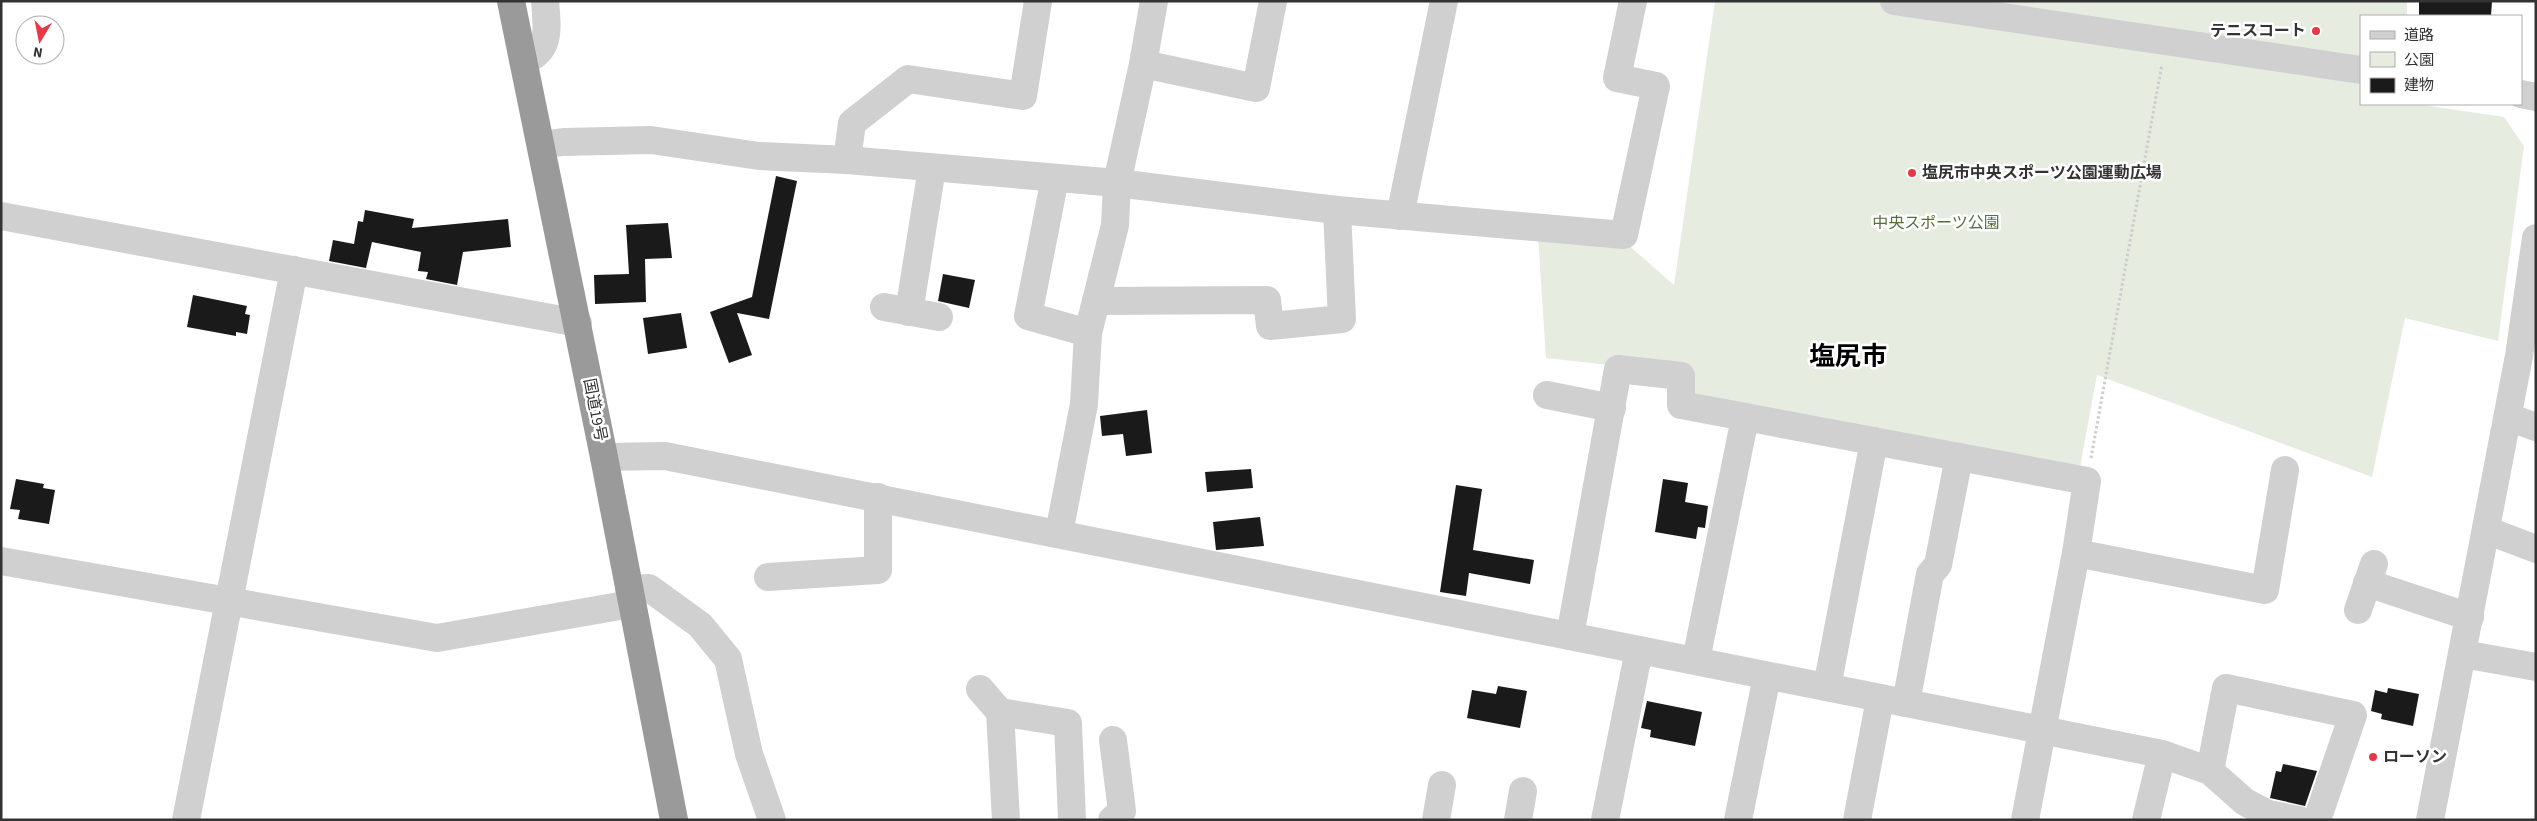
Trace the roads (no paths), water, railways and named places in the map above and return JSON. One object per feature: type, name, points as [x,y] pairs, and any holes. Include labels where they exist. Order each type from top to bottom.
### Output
[{"type":"highway","name":"国道19号","points":[[512,1],[578,323],[674,820]]},
{"type":"street","points":[[523,61],[536,56],[545,41],[545,1]]},
{"type":"street","points":[[847,160],[852,122],[908,79],[1022,96],[1038,1]]},
{"type":"street","points":[[1059,533],[1084,404],[1088,333],[1115,225],[1117,183],[1143,64],[1154,1]]},
{"type":"street","points":[[1143,64],[1256,88],[1273,1]]},
{"type":"street","points":[[1400,216],[1444,1]]},
{"type":"street","points":[[540,145],[563,142],[651,140],[759,156],[847,160],[1117,183],[1337,210],[1624,235],[1656,86],[1617,78],[1633,1]]},
{"type":"street","points":[[1894,1],[2360,70]]},
{"type":"street","points":[[2522,94],[2536,97]]},
{"type":"street","points":[[932,168],[897,310],[939,317]]},
{"type":"street","points":[[1055,178],[1028,316],[1088,333]]},
{"type":"street","points":[[1096,301],[1267,300],[1270,326],[1342,319],[1337,210]]},
{"type":"street","points":[[1,216],[578,323]]},
{"type":"street","points":[[2430,820],[2508,416],[2530,314],[2536,238]]},
{"type":"street","points":[[186,820],[294,270]]},
{"type":"street","points":[[1570,636],[1618,369],[1681,376],[1682,405],[2087,481],[2076,553],[2025,820]]},
{"type":"street","points":[[1547,395],[1612,408]]},
{"type":"street","points":[[2508,416],[2536,427]]},
{"type":"street","points":[[1696,660],[1745,418]]},
{"type":"street","points":[[1827,688],[1874,441]]},
{"type":"street","points":[[604,457],[665,456],[2162,754],[2210,771],[2244,802],[2268,814],[2299,820]]},
{"type":"street","points":[[1857,820],[1930,574],[1938,565],[1959,457]]},
{"type":"street","points":[[2076,553],[2265,590],[2285,470]]},
{"type":"street","points":[[768,577],[878,570],[878,497]]},
{"type":"street","points":[[2486,530],[2536,549]]},
{"type":"street","points":[[1,561],[437,638],[630,597],[649,588],[700,625],[728,659],[749,754],[772,820]]},
{"type":"street","points":[[2358,610],[2371,574],[2470,617]]},
{"type":"street","points":[[1606,820],[1639,650]]},
{"type":"street","points":[[2463,654],[2536,668]]},
{"type":"street","points":[[1738,820],[1767,676]]},
{"type":"street","points":[[2210,771],[2226,688],[2353,715],[2317,820]]},
{"type":"street","points":[[980,689],[1000,712],[1006,820]]},
{"type":"street","points":[[1000,712],[1068,723],[1072,820]]},
{"type":"street","points":[[1112,820],[1122,812],[1113,740]]},
{"type":"street","points":[[2146,820],[2162,754]]},
{"type":"street","points":[[1436,820],[1442,785]]},
{"type":"street","points":[[1518,820],[1523,791]]},
{"type":"place","name":"テニスコート","points":[[2316,31]]},
{"type":"place","name":"塩尻市中央スポーツ公園運動広場","points":[[1912,173]]},
{"type":"place","name":"ローソン","points":[[2373,757]]},
{"type":"district","name":"塩尻市","points":[[1848,356]]},
{"type":"park label","name":"中央スポーツ公園","points":[[1936,223]]}]
